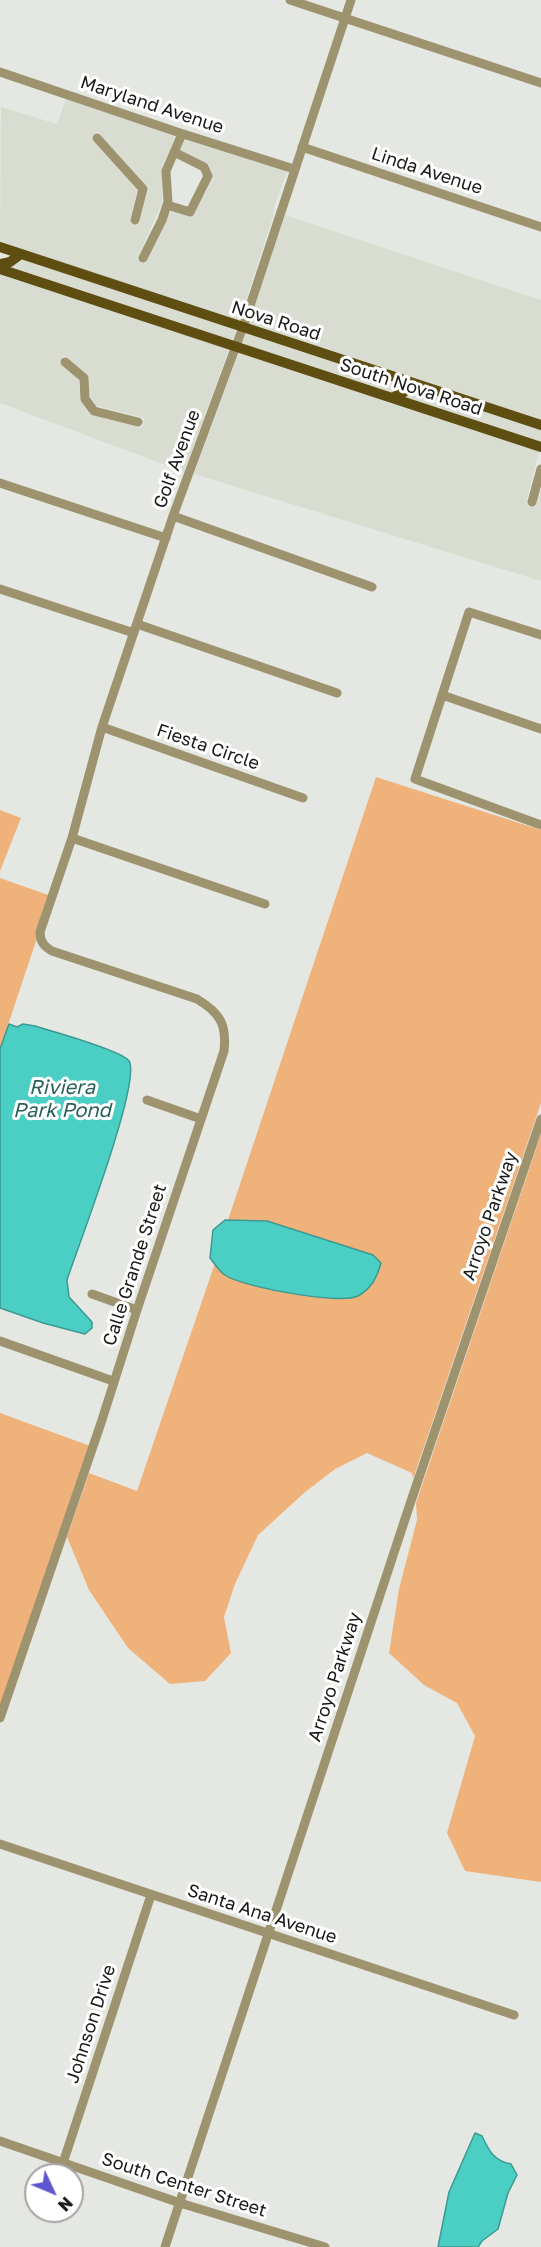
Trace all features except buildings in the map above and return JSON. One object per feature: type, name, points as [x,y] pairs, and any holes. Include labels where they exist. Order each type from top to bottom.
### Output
[{"type":"main road","name":"Nova Road","points":[[0,247],[541,425]]},
{"type":"main road","points":[[0,264],[10,262],[21,254]]},
{"type":"main road","name":"Nova Road","points":[[0,269],[236,346]]},
{"type":"main road","name":"South Nova Road","points":[[236,346],[541,447]]},
{"type":"main road","points":[[392,398],[408,390],[427,388]]},
{"type":"street","points":[[290,0],[541,83]]},
{"type":"street","name":"Golf Avenue","points":[[40,932],[72,838],[102,727],[173,516],[243,327],[351,0]]},
{"type":"street","name":"Maryland Avenue","points":[[0,72],[182,134],[294,169]]},
{"type":"street","points":[[143,258],[167,205],[166,171],[182,134]]},
{"type":"street","points":[[97,138],[143,189],[135,220]]},
{"type":"street","name":"Linda Avenue","points":[[302,147],[541,227]]},
{"type":"street","points":[[167,205],[190,212],[208,176],[204,167],[174,152]]},
{"type":"street","points":[[65,362],[84,378],[85,399],[94,411],[138,422]]},
{"type":"street","points":[[532,502],[541,469]]},
{"type":"street","points":[[0,483],[166,538]]},
{"type":"street","points":[[173,516],[372,587]]},
{"type":"street","points":[[0,589],[337,693]]},
{"type":"street","points":[[541,635],[469,612],[415,779],[541,825]]},
{"type":"street","points":[[442,695],[541,729]]},
{"type":"street","name":"Fiesta Circle","points":[[102,727],[303,798]]},
{"type":"street","points":[[72,838],[265,904]]},
{"type":"street","name":"Calle Grande Street","points":[[0,1718],[101,1424],[113,1381],[224,1051],[226,1034],[221,1021],[211,1008],[197,999],[52,951],[44,946],[40,939],[40,932]]},
{"type":"street","points":[[147,1100],[201,1119]]},
{"type":"street","name":"Arroyo Parkway","points":[[165,2247],[413,1494],[541,1119]]},
{"type":"street","points":[[92,1293],[137,1310]]},
{"type":"street","points":[[0,1341],[113,1381]]},
{"type":"street","name":"Santa Ana Avenue","points":[[0,1844],[514,2015]]},
{"type":"street","name":"Johnson Drive","points":[[63,2163],[152,1894]]},
{"type":"street","name":"South Center Street","points":[[0,2141],[63,2163]]},
{"type":"street","name":"South Center Street","points":[[84,2170],[180,2203],[325,2247]]},
{"type":"shaded area","points":[[66,99],[175,137],[162,168],[162,203],[137,259],[145,264],[171,211],[189,216],[194,214],[213,178],[208,165],[181,150],[185,140],[287,171],[239,321],[0,242],[1,107],[57,124]],"holes":[[[97,131],[148,191],[138,226],[129,222],[138,190],[91,137]]]},
{"type":"shaded area","points":[[285,215],[541,300],[541,420],[249,324]]},
{"type":"shaded area","points":[[23,260],[236,330],[232,340],[10,267]]},
{"type":"shaded area","points":[[0,274],[229,349],[184,472],[0,403]],"holes":[[[64,355],[87,375],[90,398],[96,406],[144,418],[143,427],[90,413],[80,398],[79,380],[59,362]]]},
{"type":"shaded area","points":[[246,333],[406,386],[391,393],[242,344]]},
{"type":"shaded area","points":[[239,352],[390,402],[391,405],[394,403],[539,451],[526,504],[535,508],[541,489],[541,581],[194,474]]},
{"type":"shaded area","points":[[427,393],[541,430],[541,442],[405,397]]},
{"type":"shaded area","points":[[376,777],[541,830],[541,1103],[413,1479],[412,1473],[367,1453],[335,1469],[304,1493],[258,1535],[235,1584],[224,1617],[231,1653],[205,1681],[170,1684],[128,1648],[89,1590],[67,1537],[89,1473],[137,1491],[215,1263],[225,1275],[356,1297],[366,1290],[377,1274],[381,1263],[373,1255],[267,1221],[228,1220]]},
{"type":"shaded area","points":[[0,810],[21,818],[0,871]]},
{"type":"shaded area","points":[[0,878],[51,896],[0,1049]]},
{"type":"shaded area","points":[[541,1134],[541,1882],[465,1871],[447,1833],[475,1736],[457,1703],[424,1685],[389,1653],[399,1589],[417,1520],[416,1503]]},
{"type":"shaded area","points":[[0,1413],[93,1447],[0,1718]]},
{"type":"water","name":"Riviera Park Pond","points":[[9,1024],[17,1027],[23,1024],[35,1026],[70,1036],[100,1046],[129,1061],[130,1075],[118,1131],[67,1280],[69,1297],[92,1322],[92,1328],[85,1334],[0,1308],[0,1049]]},
{"type":"water","points":[[225,1220],[267,1221],[373,1255],[381,1263],[370,1286],[358,1296],[348,1298],[312,1296],[250,1285],[225,1275],[210,1258],[213,1230]]},
{"type":"water","points":[[475,2133],[482,2136],[496,2158],[511,2164],[517,2175],[508,2193],[498,2229],[478,2247],[438,2247],[449,2192]]}]
